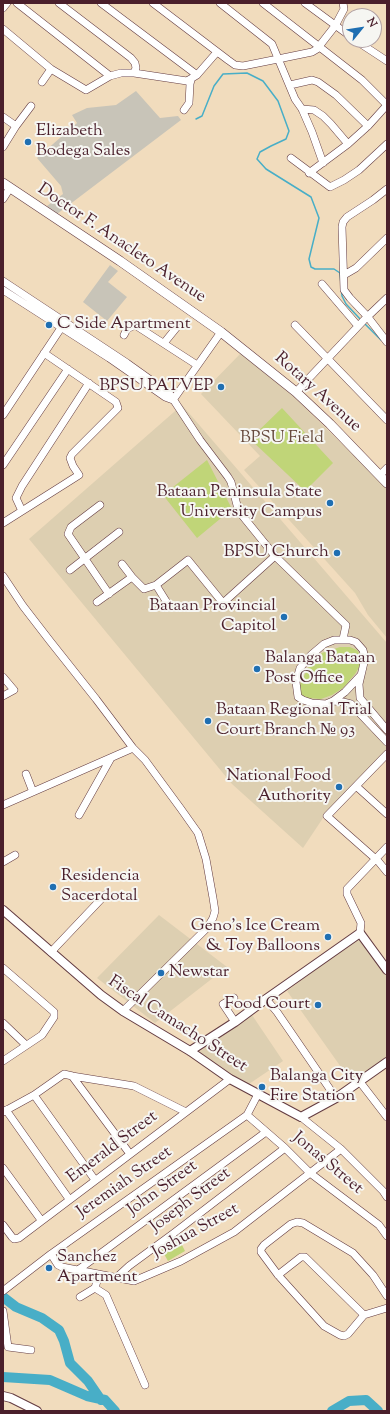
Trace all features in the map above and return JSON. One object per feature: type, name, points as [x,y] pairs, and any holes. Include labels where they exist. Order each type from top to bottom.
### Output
[{"type":"main road","name":"Doctor F. Anacleto Avenue","points":[[7,186],[120,261],[221,332]]},
{"type":"main road","name":"Rotary Avenue","points":[[221,332],[296,392],[330,424],[387,483]]},
{"type":"street","points":[[3,8],[7,3]]},
{"type":"street","points":[[17,3],[110,76]]},
{"type":"street","points":[[59,3],[131,58],[135,63],[136,68],[134,72]]},
{"type":"street","points":[[100,3],[194,78]]},
{"type":"street","points":[[153,3],[235,65],[243,66],[312,52],[319,47],[335,26],[344,9],[343,3]]},
{"type":"street","points":[[220,3],[272,44],[295,99],[302,109],[312,132],[323,163]]},
{"type":"street","points":[[263,3],[362,80],[387,105],[368,126],[348,144],[309,173]]},
{"type":"street","points":[[305,3],[342,31]]},
{"type":"street","points":[[3,29],[51,69],[86,90],[110,76],[121,73],[134,72],[183,82],[194,78]]},
{"type":"street","points":[[368,48],[387,61]]},
{"type":"street","points":[[184,110],[190,103],[190,84],[217,52]]},
{"type":"street","points":[[42,82],[51,69]]},
{"type":"street","points":[[290,85],[312,80],[318,82],[336,95],[368,126]]},
{"type":"street","points":[[3,147],[31,106]]},
{"type":"street","points":[[302,109],[314,110],[323,116],[348,144]]},
{"type":"street","points":[[3,117],[16,126]]},
{"type":"street","points":[[291,158],[328,186],[332,186],[359,170],[387,144]]},
{"type":"street","points":[[3,199],[7,186]]},
{"type":"street","points":[[362,322],[350,298],[344,290],[343,222],[347,217],[373,200],[387,188]]},
{"type":"street","points":[[344,275],[356,268],[387,238]]},
{"type":"street","points":[[322,284],[362,322],[387,342]]},
{"type":"street","points":[[4,286],[169,393],[200,440],[228,477],[241,514],[275,556],[346,625],[343,639]]},
{"type":"street","points":[[296,392],[362,322],[387,298]]},
{"type":"street","points":[[3,414],[63,324]]},
{"type":"street","points":[[124,335],[127,329],[135,325],[197,365]]},
{"type":"street","points":[[295,325],[387,420]]},
{"type":"street","points":[[164,343],[177,327]]},
{"type":"street","points":[[173,400],[221,332]]},
{"type":"street","points":[[3,523],[79,474],[73,466],[70,458],[72,454],[118,408],[116,402],[44,353]]},
{"type":"street","points":[[3,465],[68,368]]},
{"type":"street","points":[[22,511],[16,498],[22,486],[89,383]]},
{"type":"street","points":[[380,475],[387,468]]},
{"type":"street","points":[[100,505],[71,527],[68,534],[109,594]]},
{"type":"street","points":[[70,570],[119,532]]},
{"type":"street","points":[[122,564],[144,589],[156,585],[188,560],[223,603],[275,556]]},
{"type":"street","points":[[3,576],[10,589],[27,612],[133,748],[145,760],[198,833],[206,859],[215,911],[213,918],[207,928],[123,1011]]},
{"type":"street","points":[[97,602],[132,577]]},
{"type":"street","points":[[156,585],[166,601]]},
{"type":"street","points":[[387,730],[360,698],[358,684],[365,658],[363,650],[356,642],[343,639],[334,640],[317,649],[300,668],[296,682],[298,697],[303,700],[320,704],[332,702],[351,704],[387,742]]},
{"type":"street","points":[[332,702],[361,676]]},
{"type":"street","points":[[3,677],[14,690],[3,696]]},
{"type":"street","points":[[3,805],[133,748]]},
{"type":"street","points":[[387,754],[327,816],[375,858],[387,872]]},
{"type":"street","points":[[79,815],[111,758]]},
{"type":"street","points":[[26,774],[33,792]]},
{"type":"street","points":[[356,786],[387,814]]},
{"type":"street","points":[[190,1051],[235,1022],[360,934],[362,923],[347,894],[347,889],[387,847]]},
{"type":"street","points":[[3,862],[15,855]]},
{"type":"street","points":[[51,952],[105,895]]},
{"type":"street","name":"Fiscal Camacho Street","points":[[3,910],[101,995],[123,1011],[190,1051],[230,1079],[301,1117]]},
{"type":"street","points":[[360,934],[387,970]]},
{"type":"street","points":[[3,968],[54,1012],[54,1017],[42,1035],[3,1061]]},
{"type":"street","points":[[234,998],[223,1004],[235,1022]]},
{"type":"street","points":[[266,999],[277,1012],[336,1098]]},
{"type":"street","points":[[3,1023],[26,1045]]},
{"type":"street","points":[[387,1062],[336,1098],[301,1117],[341,1149],[383,1191],[387,1197]]},
{"type":"street","points":[[69,1199],[5,1111],[34,1095],[64,1074],[134,1086],[186,1112]]},
{"type":"street","points":[[72,1076],[130,1154]]},
{"type":"street","name":"Emerald Street","points":[[3,1225],[14,1239],[19,1238],[230,1079]]},
{"type":"street","points":[[360,1082],[387,1117]]},
{"type":"street","name":"Jeremiah Street","points":[[3,1291],[51,1254],[247,1115],[258,1094]]},
{"type":"street","points":[[34,1095],[95,1180]]},
{"type":"street","name":"Jonas Street","points":[[247,1115],[285,1148],[310,1173],[378,1225],[387,1236]]},
{"type":"street","name":"John Street","points":[[78,1270],[266,1132]]},
{"type":"street","name":"Joseph Street","points":[[116,1278],[129,1266],[285,1148]]},
{"type":"street","name":"Joshua Street","points":[[51,1254],[58,1265],[68,1269],[134,1281],[180,1261],[234,1232],[341,1149]]},
{"type":"street","points":[[3,1168],[41,1220]]},
{"type":"street","points":[[387,1296],[373,1275],[353,1254],[303,1223],[297,1222],[291,1224],[261,1249],[261,1252],[278,1275],[324,1326],[340,1335],[344,1336],[348,1334],[364,1315],[387,1308]]},
{"type":"street","points":[[278,1275],[301,1257],[305,1257],[364,1315]]},
{"type":"street","points":[[80,1297],[95,1288],[99,1274]]},
{"type":"street","points":[[95,1288],[106,1295],[145,1385]]},
{"type":"street","points":[[3,1311],[8,1347],[31,1350]]},
{"type":"street","points":[[3,1396],[11,1398],[37,1411]]},
{"type":"shaded area","points":[[136,91],[160,118],[178,116],[181,120],[57,214],[47,206],[63,194],[61,186],[37,158],[77,123],[72,115],[87,108],[116,105]]},
{"type":"shaded area","points":[[110,265],[118,271],[108,282],[127,297],[107,321],[83,302]]},
{"type":"shaded area","name":"Bataan Peninsula State University Campus","points":[[241,353],[294,397],[387,488],[387,638],[368,615],[355,593],[244,470],[260,456],[201,394]]},
{"type":"shaded area","points":[[182,405],[387,643],[387,749],[327,812],[303,848],[232,784],[29,539]]},
{"type":"shaded area","name":"Newstar","points":[[159,915],[227,967],[155,1023],[97,978]]},
{"type":"shaded area","points":[[358,938],[387,976],[387,1059],[353,1084],[287,991]]},
{"type":"shaded area","points":[[252,1015],[283,1061],[249,1084],[199,1052]]},
{"type":"green space","name":"BPSU Field","points":[[282,408],[333,463],[305,491],[250,439]]},
{"type":"green space","points":[[207,460],[232,509],[197,538],[163,495]]},
{"type":"green space","points":[[340,647],[350,647],[357,650],[361,656],[360,666],[355,674],[343,688],[332,695],[321,699],[306,698],[301,694],[299,688],[308,668],[322,653]]},
{"type":"green space","points":[[178,1237],[185,1251],[168,1261],[160,1247]]},
{"type":"waterway","points":[[196,119],[202,116],[214,86],[223,74],[247,73],[263,81],[278,101],[289,131],[286,139],[260,152],[257,159],[266,169],[311,197],[319,218],[309,259],[311,267],[315,269],[334,269],[340,273],[342,296],[346,304],[361,320]]},
{"type":"waterway","points":[[364,323],[381,340]]},
{"type":"waterway","points":[[3,1297],[16,1307],[42,1318],[59,1330],[64,1341],[70,1363],[88,1381],[101,1400]]},
{"type":"waterway","points":[[3,1377],[50,1380],[87,1396],[105,1400],[115,1411]]},
{"type":"waterway","points":[[332,1411],[349,1401],[366,1400],[378,1411]]},
{"type":"place","name":"Elizabeth Bodega Sales","points":[[28,142]]},
{"type":"place","name":"C Side Apartment","points":[[49,325]]},
{"type":"place","name":"BPSU PATVEP","points":[[221,387]]},
{"type":"place","name":"Bataan Peninsula State University Campus","points":[[330,503]]},
{"type":"place","name":"BPSU Church","points":[[337,553]]},
{"type":"place","name":"Bataan Provincial Capitol","points":[[284,617]]},
{"type":"place","name":"Balanga Bataan Post Office","points":[[257,669]]},
{"type":"place","name":"Bataan Regional Trial Court Branch № 93","points":[[208,721]]},
{"type":"place","name":"National Food Authority","points":[[339,787]]},
{"type":"place","name":"Residencia Sacerdotal","points":[[53,887]]},
{"type":"place","name":"Geno's Ice Cream & Toy Balloons","points":[[328,937]]},
{"type":"place","name":"Newstar","points":[[161,973]]},
{"type":"place","name":"Food Court","points":[[318,1005]]},
{"type":"place","name":"Balanga City Fire Station","points":[[262,1087]]},
{"type":"place","name":"Sanchez Apartment","points":[[49,1268]]}]
